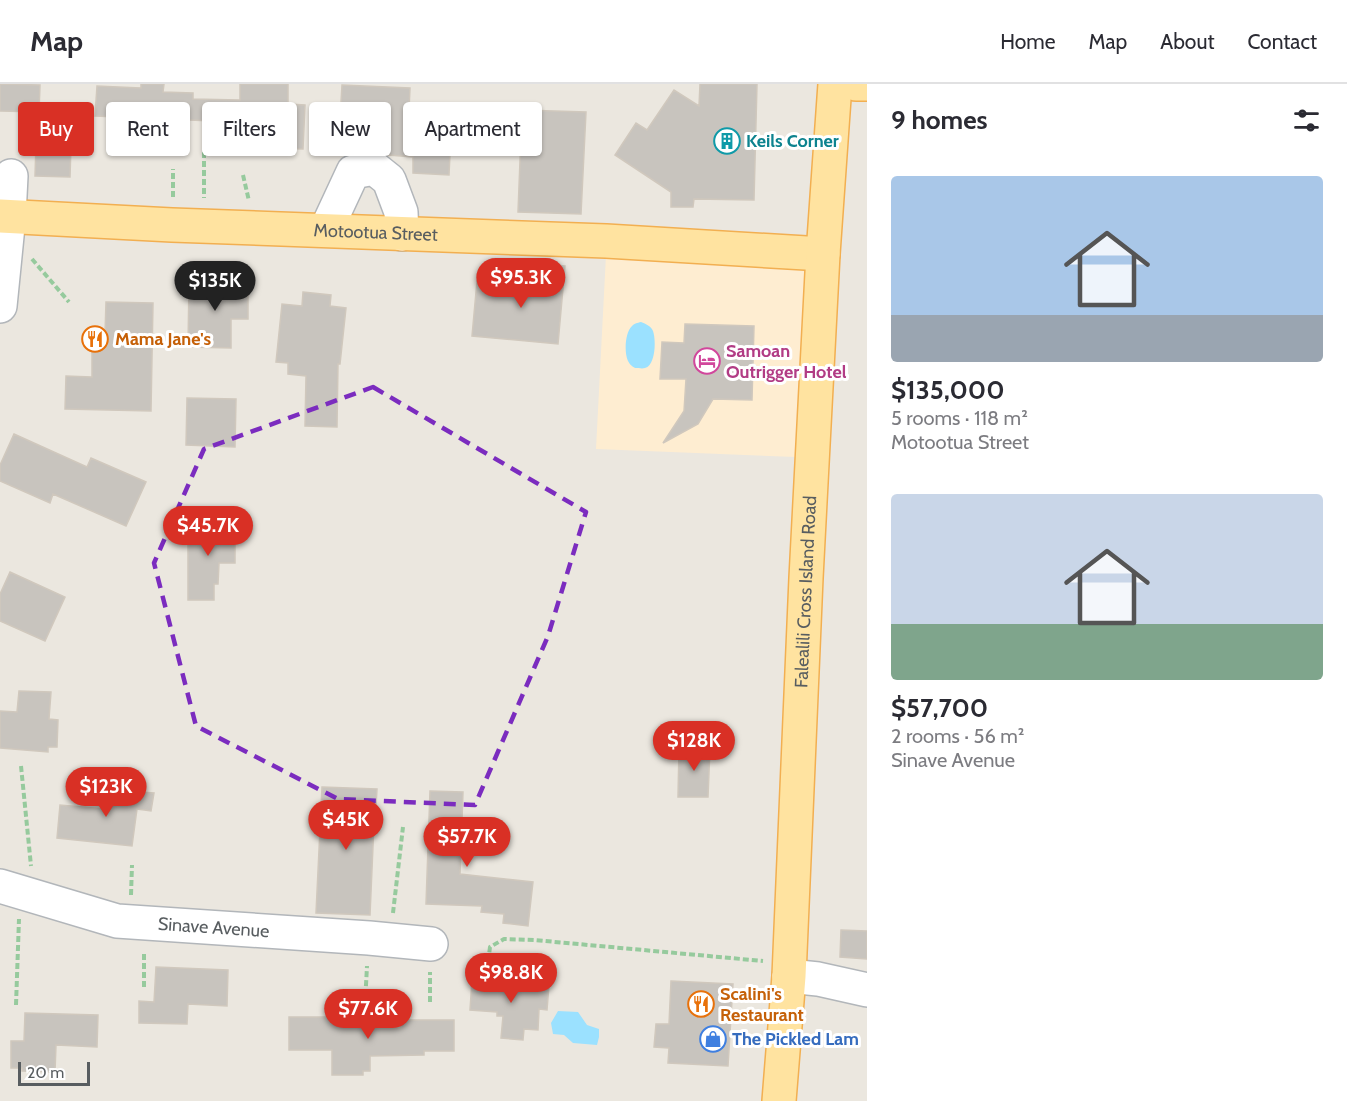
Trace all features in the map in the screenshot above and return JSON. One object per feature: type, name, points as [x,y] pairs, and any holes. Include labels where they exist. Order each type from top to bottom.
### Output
[{"type":"main road","name":"Falealili Cross Island Road","points":[[779,1101],[789,969],[823,254],[834,84]]},
{"type":"main road","points":[[856,84],[867,84]]},
{"type":"main road","name":"Motootua Street","points":[[4,232],[204,226],[606,241],[823,254]]},
{"type":"street","points":[[326,230],[353,172],[374,168],[389,180],[401,212],[402,234]]},
{"type":"street","points":[[0,306],[4,232],[11,176]]},
{"type":"street","name":"Sinave Avenue","points":[[10,889],[117,921],[431,944]]},
{"type":"street","points":[[789,969],[818,979],[867,990]]},
{"type":"path","points":[[204,156],[204,226]]},
{"type":"path","points":[[4,232],[32,259],[69,302]]},
{"type":"path","points":[[16,1005],[10,889],[32,864],[21,766]]},
{"type":"path","points":[[366,1004],[402,827]]},
{"type":"path","points":[[144,987],[145,923]]},
{"type":"path","points":[[487,970],[490,947],[504,939],[534,940],[789,969]]},
{"type":"highlighted area","points":[[373,387],[586,512],[548,636],[475,805],[338,799],[196,726],[154,563],[204,449]]},
{"type":"shaded area","points":[[606,255],[808,265],[796,457],[596,449]]},
{"type":"water","points":[[641,322],[653,331],[654,351],[649,366],[635,368],[628,361],[627,338],[634,324]]},
{"type":"water","points":[[558,1011],[578,1012],[587,1025],[599,1029],[597,1045],[573,1043],[564,1035],[553,1034],[551,1023]]},
{"type":"building","points":[[0,84],[40,85],[39,102],[18,102],[18,111],[0,111]]},
{"type":"building","points":[[141,84],[164,84],[163,92],[193,93],[193,99],[240,100],[240,84],[288,84],[288,102],[202,102],[202,121],[190,120],[190,102],[106,102],[106,116],[95,116],[97,86],[141,88]]},
{"type":"building","points":[[700,84],[757,84],[754,200],[694,199],[693,207],[671,207],[671,192],[615,155],[636,123],[647,130],[674,90],[699,106]]},
{"type":"building","points":[[342,85],[410,88],[409,102],[403,102],[403,156],[450,156],[449,175],[413,173],[413,157],[391,155],[391,102],[341,102]]},
{"type":"building","points":[[297,105],[305,105],[303,149],[297,149]]},
{"type":"building","points":[[542,111],[586,112],[581,214],[518,212],[520,156],[542,156]]},
{"type":"building","points":[[36,156],[71,156],[70,177],[35,176]]},
{"type":"building","points":[[543,264],[565,266],[558,344],[472,336],[477,281],[540,287]]},
{"type":"building","points":[[189,282],[248,283],[248,319],[231,319],[231,348],[188,347]]},
{"type":"building","points":[[303,292],[331,295],[330,306],[346,308],[340,364],[338,364],[337,427],[305,426],[306,376],[288,374],[288,363],[276,362],[282,304],[302,306]]},
{"type":"building","points":[[106,302],[153,303],[151,411],[65,409],[66,376],[92,377],[92,334],[105,334]]},
{"type":"building","name":"Samoan Outrigger Hotel","points":[[685,324],[754,326],[752,400],[713,399],[698,424],[663,443],[684,411],[686,379],[660,379],[662,342],[684,343]]},
{"type":"building","points":[[187,398],[236,399],[235,447],[186,445]]},
{"type":"building","points":[[14,434],[87,467],[91,458],[146,482],[126,526],[53,494],[50,503],[0,481],[0,465]]},
{"type":"building","points":[[188,524],[235,524],[235,563],[219,563],[218,584],[214,584],[214,600],[188,600]]},
{"type":"building","points":[[10,572],[65,597],[45,641],[0,621],[0,594]]},
{"type":"building","points":[[19,691],[51,692],[49,719],[58,720],[57,747],[48,747],[48,752],[0,748],[0,711],[17,712]]},
{"type":"building","points":[[679,747],[710,748],[708,797],[678,797]]},
{"type":"building","points":[[108,784],[141,788],[140,792],[154,793],[151,811],[137,809],[132,846],[57,838],[60,805],[105,809]]},
{"type":"building","points":[[322,787],[377,789],[370,915],[316,913]]},
{"type":"building","points":[[430,791],[463,792],[460,874],[533,882],[528,926],[503,923],[504,914],[481,912],[482,906],[426,904]]},
{"type":"building","points":[[841,930],[867,931],[867,959],[840,957]]},
{"type":"building","points":[[156,967],[228,970],[227,1006],[188,1004],[187,1024],[139,1023],[139,1001],[154,1002]]},
{"type":"building","points":[[472,980],[549,985],[547,1010],[539,1009],[538,1030],[524,1029],[523,1040],[501,1038],[503,1016],[497,1016],[497,1012],[470,1010]]},
{"type":"building","name":"Scalini's Restaurant","points":[[671,981],[733,984],[728,1066],[668,1063],[669,1048],[654,1047],[656,1024],[669,1024]]},
{"type":"building","points":[[25,1013],[98,1015],[97,1047],[56,1045],[55,1072],[22,1071],[22,1068],[11,1068],[11,1041],[24,1041]]},
{"type":"building","points":[[289,1017],[362,1017],[362,1028],[401,1028],[401,1020],[454,1020],[454,1051],[424,1051],[424,1055],[370,1056],[370,1071],[363,1071],[363,1075],[332,1075],[332,1050],[289,1050]]},
{"type":"place","name":"Keils Corner","points":[[727,141]]},
{"type":"place","name":"Mama Jane's","points":[[95,339]]},
{"type":"place","name":"Samoan Outrigger Hotel","points":[[707,361]]},
{"type":"place","name":"Scalini's Restaurant","points":[[701,1004]]},
{"type":"place","name":"The Pickled Lam","points":[[713,1039]]}]
